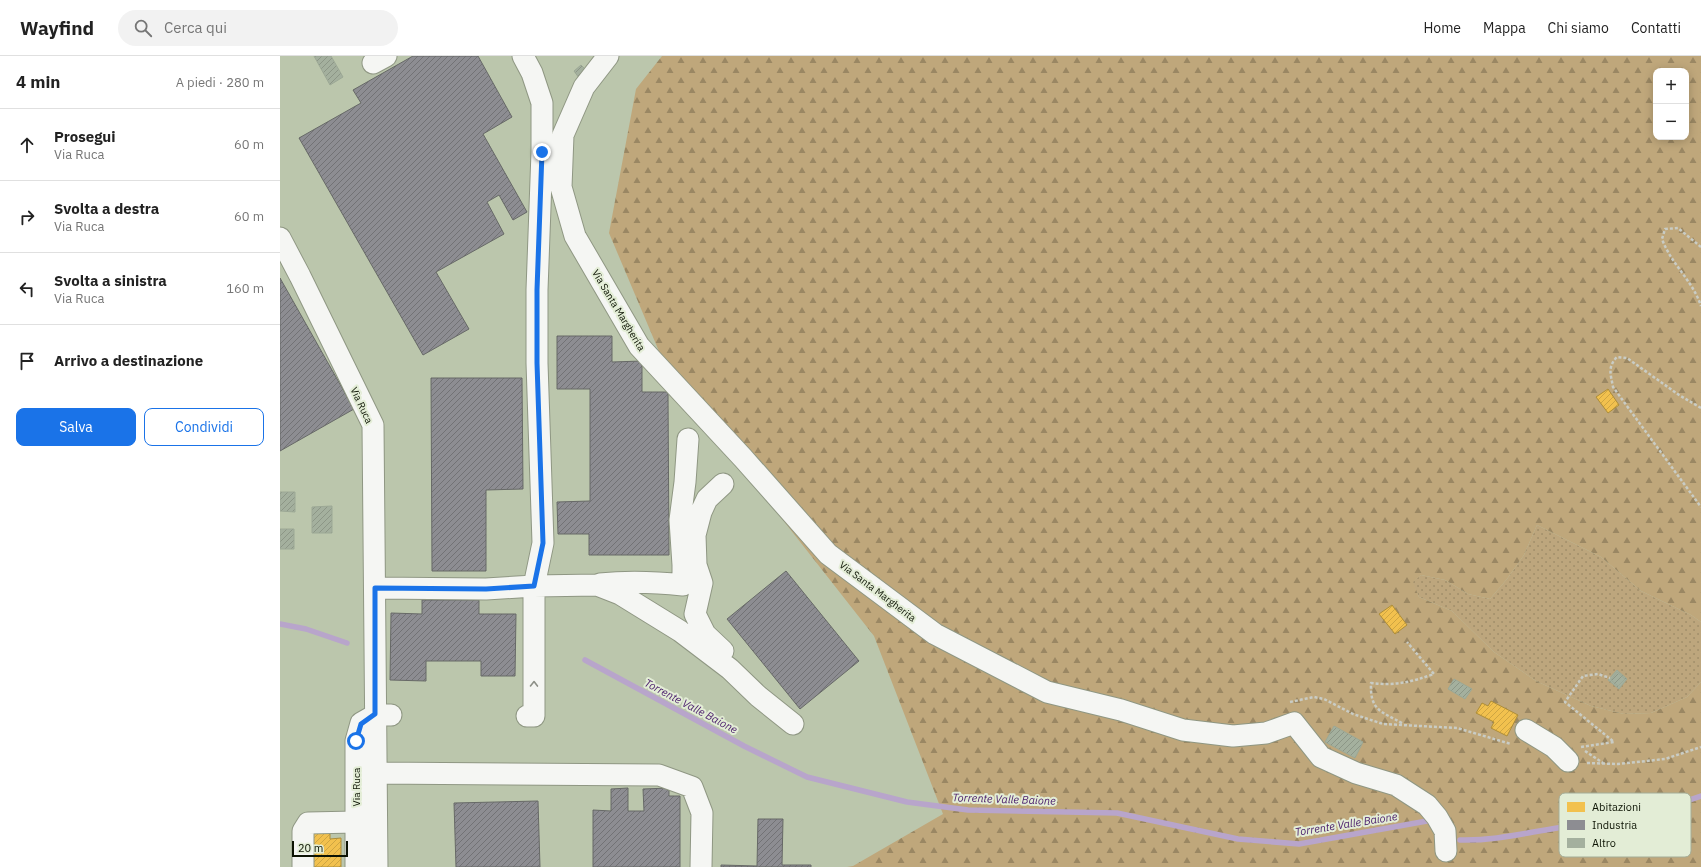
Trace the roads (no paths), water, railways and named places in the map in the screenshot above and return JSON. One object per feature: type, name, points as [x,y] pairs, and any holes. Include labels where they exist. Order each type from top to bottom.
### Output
[{"type":"street","points":[[523,56],[532,73],[542,103],[541,211],[537,290],[537,363],[543,543],[534,586],[534,716],[526,716]]},
{"type":"street","name":"Via Santa Margherita","points":[[608,56],[584,87],[563,135],[562,187],[575,236],[639,346],[743,458],[828,554],[935,634],[1047,692],[1122,710],[1190,731],[1233,736],[1266,733],[1294,723],[1321,757],[1356,773],[1396,785],[1427,805],[1438,817],[1445,831],[1446,851]]},
{"type":"street","name":"Via Ruca","points":[[280,238],[373,425],[375,588],[383,715],[375,773],[377,867]]},
{"type":"street","points":[[375,588],[486,589],[534,586],[597,585],[648,581],[683,585],[680,520],[685,482],[688,439]]},
{"type":"street","points":[[723,484],[707,499],[701,512],[695,535],[696,565],[702,583],[695,614],[705,634],[727,655],[749,687]]},
{"type":"street","points":[[597,585],[620,594],[680,632],[730,668],[749,687],[794,724]]},
{"type":"street","name":"Via Ruca","points":[[356,867],[356,741],[361,724],[383,715]]},
{"type":"street","points":[[1526,730],[1554,747],[1568,761]]},
{"type":"street","points":[[375,773],[660,775],[692,787],[702,813],[701,867]]},
{"type":"street","points":[[303,867],[303,831],[308,823],[356,822]]},
{"type":"waterway","name":"Torrente Valle Baione","points":[[280,624],[306,629],[347,643]]},
{"type":"waterway","name":"Torrente Valle Baione","points":[[585,660],[744,746],[807,777],[907,802],[968,810],[1117,813],[1238,839],[1299,844],[1427,821]]},
{"type":"waterway","name":"Torrente Valle Baione","points":[[1691,800],[1701,796]]},
{"type":"waterway","name":"Torrente Valle Baione","points":[[1460,840],[1485,839],[1559,828]]}]
